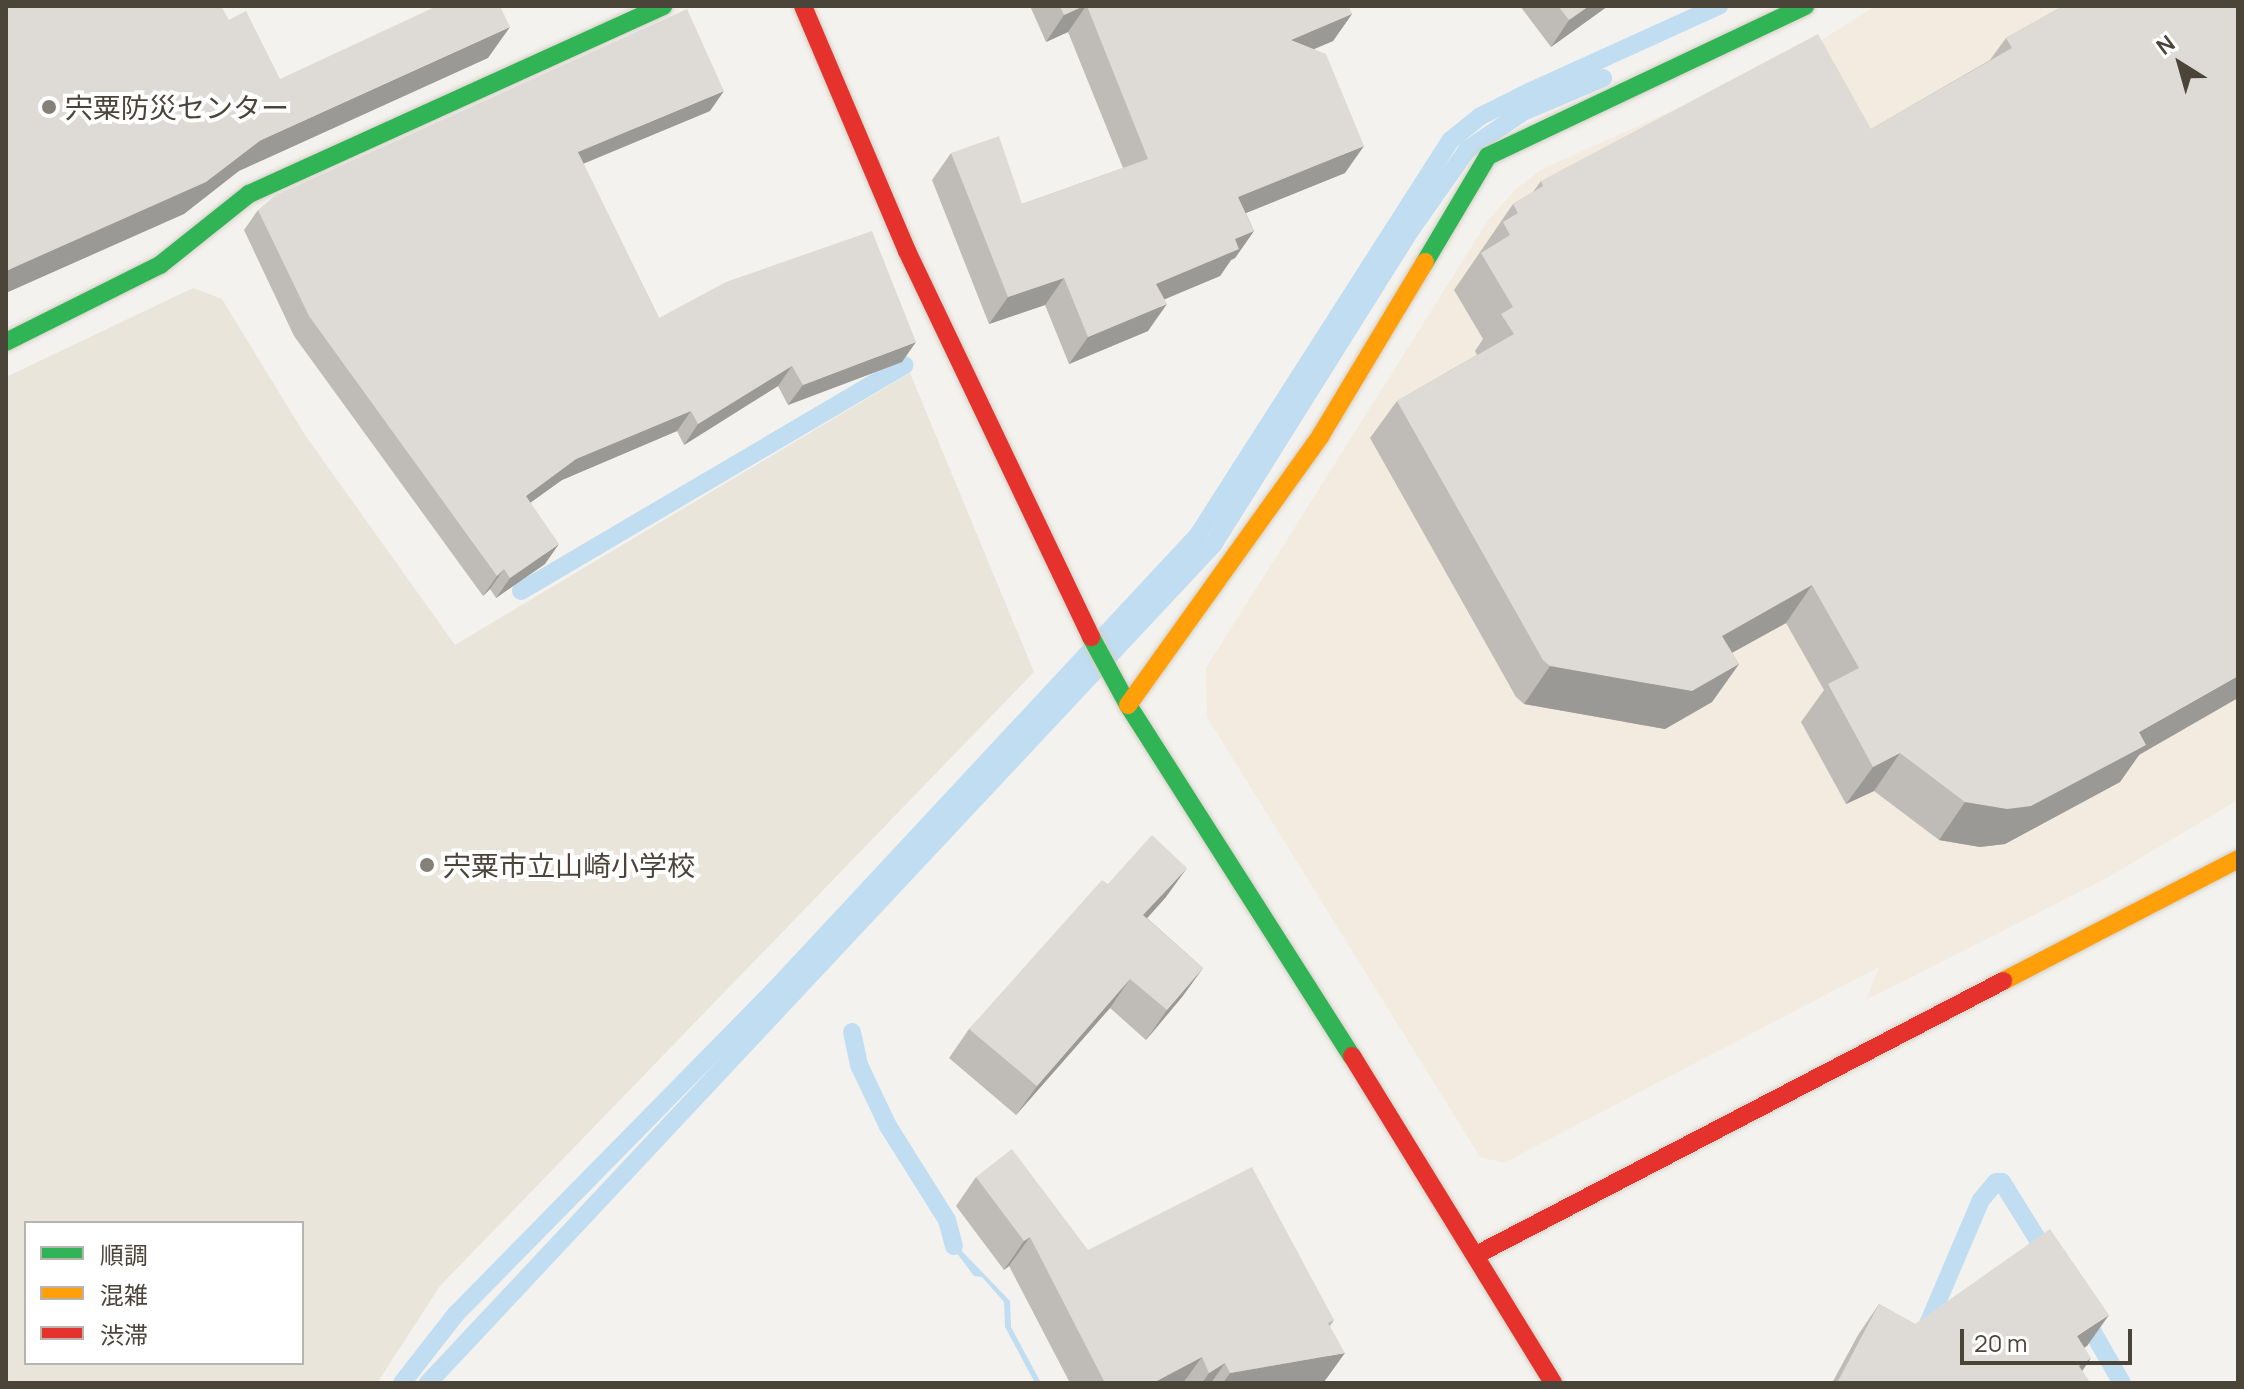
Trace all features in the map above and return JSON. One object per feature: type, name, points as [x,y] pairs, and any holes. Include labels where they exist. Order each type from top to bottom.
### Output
[{"type":"street","points":[[6,342],[160,265],[249,194],[663,6]]},
{"type":"street","points":[[803,6],[1001,457],[1128,705],[1478,1254],[1553,1383]]},
{"type":"street","points":[[1128,705],[1321,435],[1488,156],[1805,6]]},
{"type":"street","points":[[1478,1254],[2238,859]]},
{"type":"shaded area","points":[[1875,6],[2238,6],[2238,800],[2105,879],[1866,1000],[1879,967],[1504,1163],[1480,1157],[1207,717],[1206,668],[1489,219],[1516,189],[1542,169],[1801,53]]},
{"type":"shaded area","name":"宍粟市立山崎小学校","points":[[193,288],[222,299],[305,435],[455,645],[910,373],[1034,672],[440,1286],[377,1383],[6,1383],[6,377]]},
{"type":"water","points":[[950,1222],[957,1246],[1010,1301],[1011,1327],[1041,1383],[1035,1383],[1005,1327],[1004,1302],[982,1277],[974,1276],[953,1248],[943,1226]]},
{"type":"building","points":[[6,6],[221,6],[229,20],[246,11],[280,79],[437,6],[500,6],[510,27],[261,140],[206,182],[6,271]]},
{"type":"building","points":[[1060,6],[1084,6],[1064,15]]},
{"type":"building","points":[[1087,6],[1348,6],[1352,14],[1291,40],[1326,54],[1364,146],[1238,197],[1254,231],[1235,239],[1239,249],[1156,284],[1167,304],[1088,337],[1064,278],[1008,297],[951,153],[999,136],[1022,204],[1148,159]]},
{"type":"building","points":[[1558,6],[1589,6],[1569,20]]},
{"type":"building","points":[[2063,6],[2238,6],[2238,676],[2139,732],[2146,745],[2031,806],[2007,809],[1965,802],[1900,753],[1873,767],[1828,684],[1859,668],[1812,585],[1722,636],[1739,664],[1692,691],[1550,666],[1543,660],[1397,401],[1514,334],[1501,314],[1513,307],[1481,253],[1510,235],[1503,222],[1518,213],[1513,204],[1543,186],[1541,181],[1818,34],[1871,129],[2012,48],[2006,38]]},
{"type":"building","points":[[687,9],[724,91],[578,152],[659,318],[726,282],[872,231],[916,342],[803,385],[792,366],[698,424],[691,411],[576,459],[526,496],[559,544],[510,578],[504,569],[497,576],[309,316],[258,210],[276,195]]},
{"type":"building","points":[[1152,835],[1187,868],[1143,915],[1203,968],[1167,1010],[1130,979],[1037,1086],[969,1029],[1102,880],[1108,884]]},
{"type":"building","points":[[1012,1149],[1088,1250],[1252,1167],[1334,1320],[1328,1323],[1345,1353],[1230,1373],[1225,1363],[1209,1373],[1202,1357],[1153,1383],[1105,1383],[1030,1237],[1024,1241],[976,1177]]},
{"type":"building","points":[[2050,1229],[2109,1315],[2077,1336],[2091,1358],[2079,1366],[2090,1383],[1837,1383],[1879,1304],[1915,1324]]},
{"type":"waterway","points":[[402,1383],[456,1314],[783,981],[1198,535],[1451,140],[1481,116],[1719,6]]},
{"type":"waterway","points":[[428,1383],[1213,545],[1412,228],[1467,150],[1523,112],[1603,78]]},
{"type":"waterway","points":[[521,591],[904,365]]},
{"type":"waterway","points":[[852,1032],[859,1065],[888,1126],[947,1220],[954,1246]]},
{"type":"waterway","points":[[1925,1331],[1981,1200],[1996,1182],[2002,1182],[2050,1259]]},
{"type":"waterway","points":[[2083,1315],[2122,1383]]},
{"type":"traffic: fast","points":[[6,342],[160,265],[249,194],[663,6]]},
{"type":"traffic: fast","points":[[1425,262],[1488,156],[1805,6]]},
{"type":"traffic: fast","points":[[1091,637],[1128,705],[1352,1056]]},
{"type":"traffic: slow","points":[[1128,705],[1321,435],[1425,262]]},
{"type":"traffic: slow","points":[[2003,981],[2238,859]]},
{"type":"traffic: jam","points":[[803,6],[907,251],[1091,637]]},
{"type":"traffic: jam","points":[[1478,1254],[2003,981]]},
{"type":"traffic: jam","points":[[1352,1056],[1553,1383]]},
{"type":"place","name":"宍粟防災センター","points":[[49,107]]},
{"type":"place","name":"宍粟市立山崎小学校","points":[[427,865]]}]
